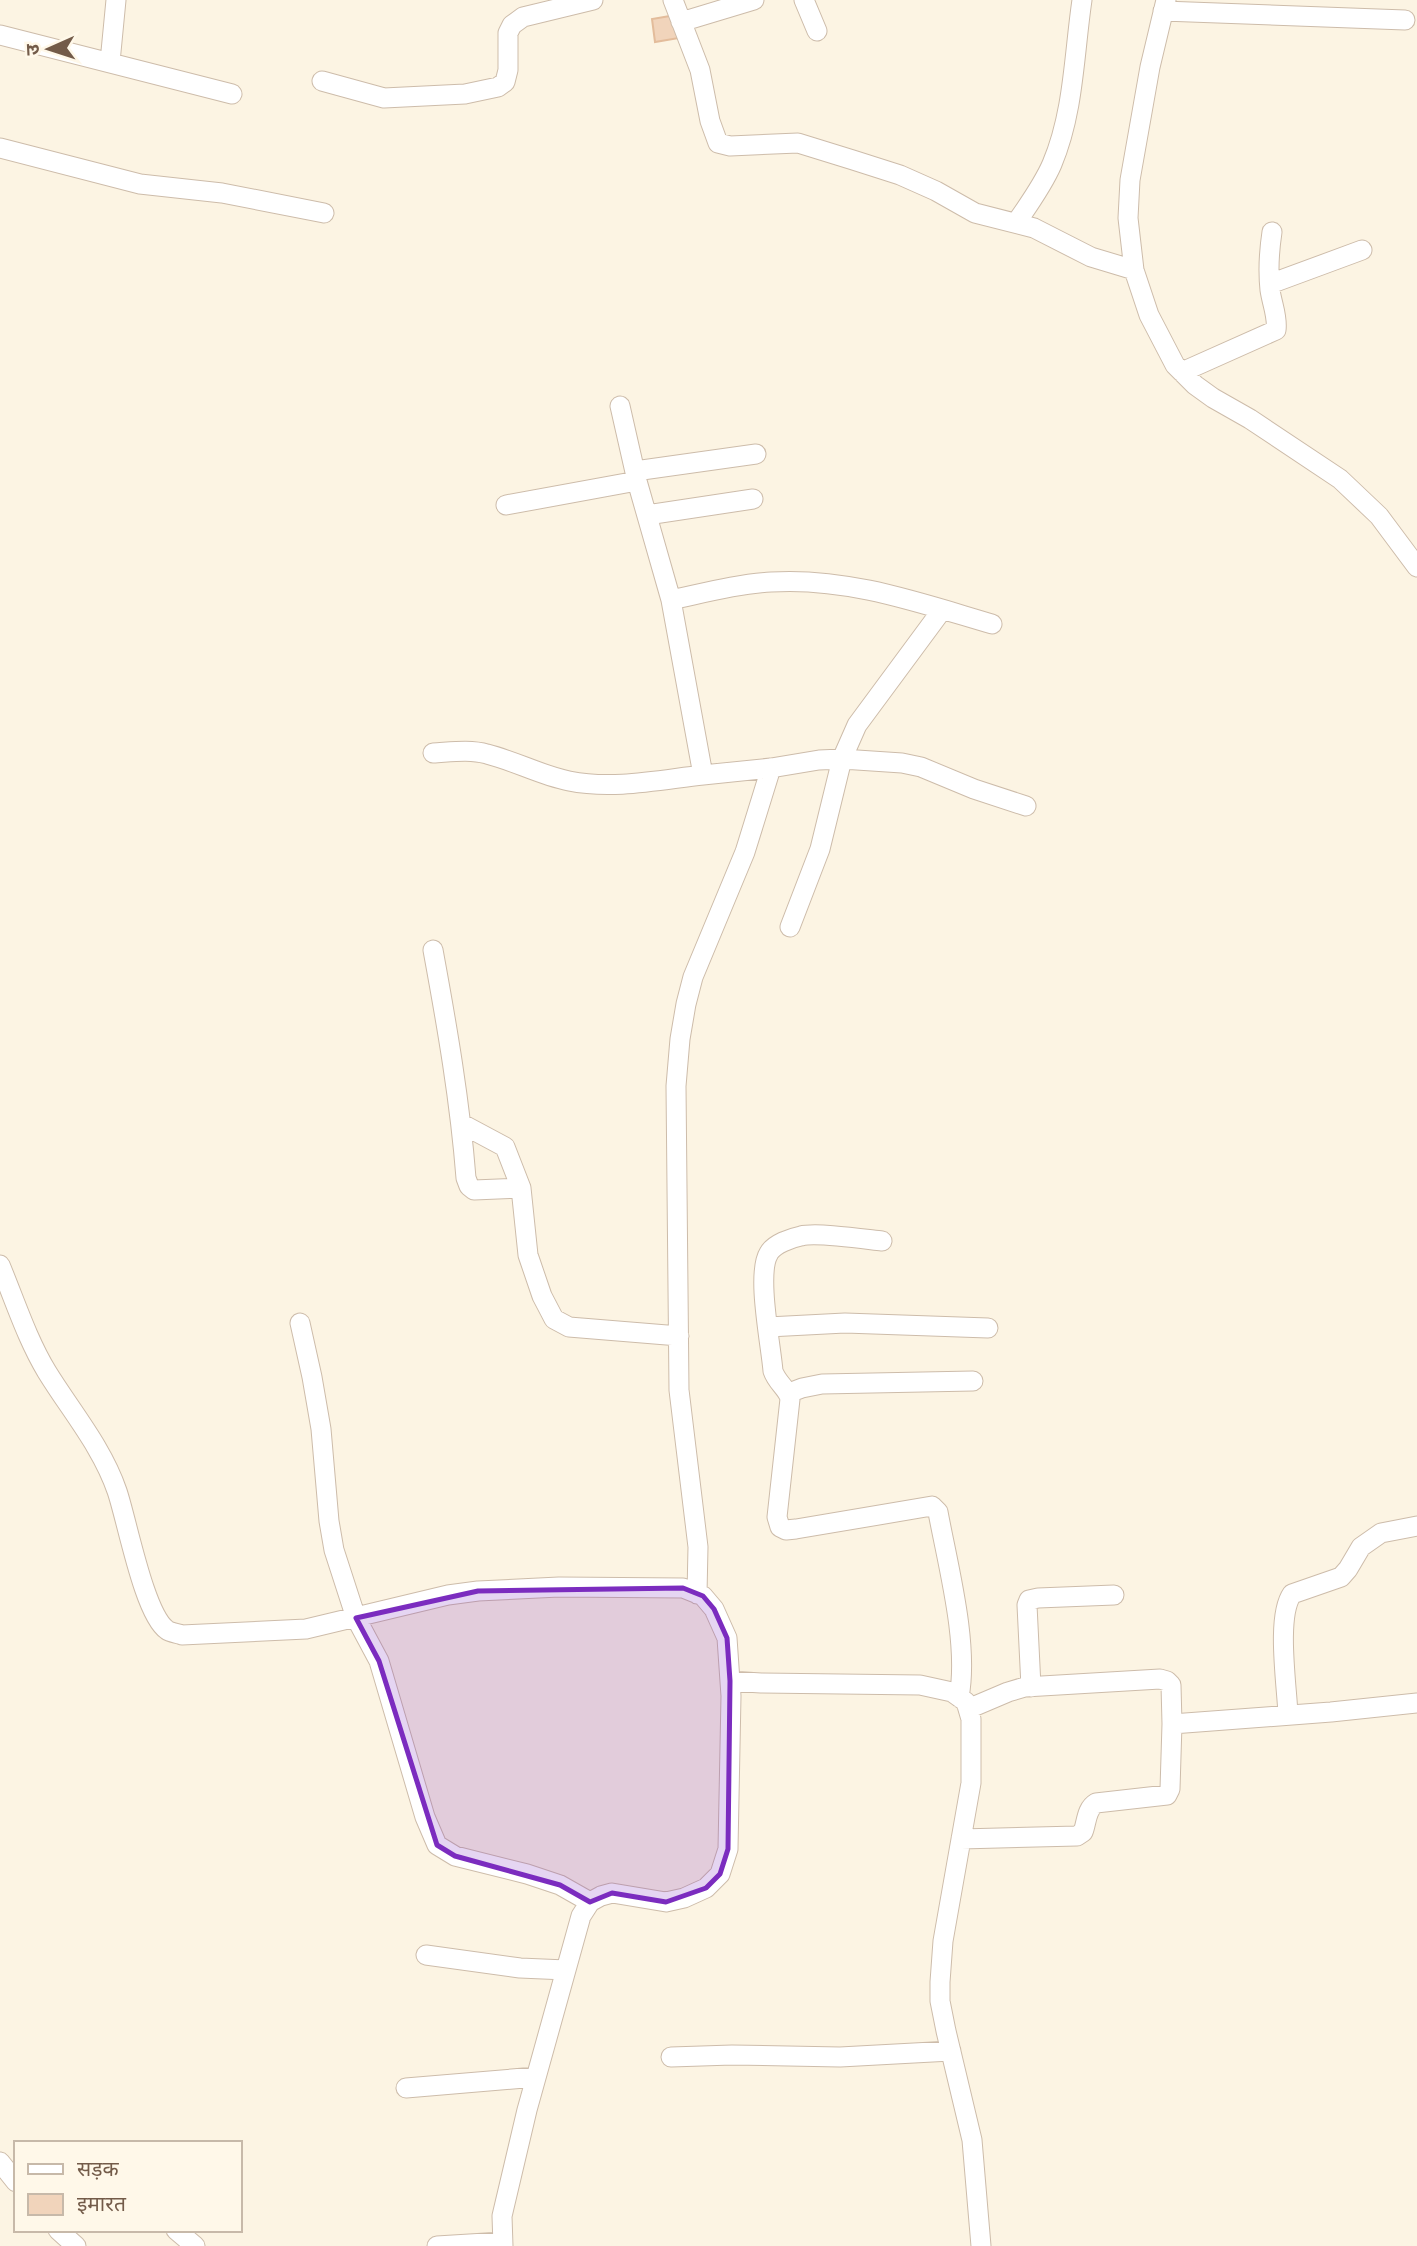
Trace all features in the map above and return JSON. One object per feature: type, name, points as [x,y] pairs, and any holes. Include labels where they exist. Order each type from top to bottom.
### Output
[{"type":"street","points":[[110,62],[116,0]]},
{"type":"street","points":[[322,81],[384,98],[465,93],[498,87],[505,82],[508,70],[508,33],[512,25],[523,17],[593,0]]},
{"type":"street","points":[[673,0],[700,70],[710,121],[718,143],[730,146],[798,143],[900,175],[975,213],[1016,223],[1091,257],[1134,270]]},
{"type":"street","points":[[681,22],[754,0]]},
{"type":"street","points":[[804,0],[817,31]]},
{"type":"street","points":[[1016,223],[1036,195],[1052,163],[1065,126],[1082,0]]},
{"type":"street","points":[[1405,20],[1164,5],[1130,180],[1128,218],[1134,270],[1149,316],[1175,365],[1213,398],[1250,419],[1340,480],[1379,516],[1417,567]]},
{"type":"street","points":[[0,35],[232,94]]},
{"type":"street","points":[[0,148],[140,184],[222,193],[324,213]]},
{"type":"street","points":[[1182,372],[1276,330],[1270,285],[1269,251],[1272,232]]},
{"type":"street","points":[[1270,285],[1362,250]]},
{"type":"street","points":[[620,406],[636,476],[671,600],[703,775]]},
{"type":"street","points":[[506,505],[636,476],[756,454]]},
{"type":"street","points":[[647,516],[753,499]]},
{"type":"street","points":[[671,600],[729,587],[773,582],[820,582],[881,592],[992,624]]},
{"type":"street","points":[[790,927],[820,849],[842,759],[857,724],[942,610]]},
{"type":"street","points":[[433,753],[485,753],[546,775],[598,784],[623,784],[771,768],[819,760],[842,759],[911,765],[1027,806]]},
{"type":"street","points":[[697,1594],[698,1547],[680,1402],[676,1086],[686,1004],[693,977],[745,852],[771,768]]},
{"type":"street","points":[[433,950],[453,1061],[468,1186],[474,1190],[521,1188]]},
{"type":"street","points":[[461,1124],[505,1147],[521,1188],[528,1255],[542,1297],[554,1319],[569,1328],[679,1336]]},
{"type":"street","points":[[882,1241],[803,1235],[775,1246],[767,1255],[764,1298],[773,1371],[777,1382],[789,1393],[790,1399],[777,1517],[780,1527],[796,1530],[932,1506],[938,1512],[956,1606],[964,1703],[971,1719],[971,1783],[943,1941],[940,2001],[972,2140],[981,2246]]},
{"type":"street","points":[[0,1265],[37,1354],[102,1456],[112,1479],[149,1598],[167,1630],[182,1635],[306,1629],[448,1595],[478,1591],[559,1587],[683,1588],[703,1596],[714,1609],[727,1638],[745,1682],[728,1849],[719,1874],[706,1888],[684,1898],[666,1902],[612,1893],[590,1902],[581,1916],[537,2077],[502,2216],[502,2244],[436,2246]]},
{"type":"street","points":[[300,1323],[321,1429],[334,1550],[356,1618],[379,1661],[425,1817],[438,1845],[454,1856],[560,1885],[590,1902]]},
{"type":"street","points":[[768,1327],[845,1323],[988,1328]]},
{"type":"street","points":[[789,1393],[822,1384],[973,1381]]},
{"type":"street","points":[[1288,1715],[1283,1623],[1292,1594],[1341,1577],[1361,1548],[1381,1533],[1417,1526]]},
{"type":"street","points":[[1031,1687],[1027,1605],[1029,1600],[1114,1595]]},
{"type":"street","points":[[961,1839],[1077,1836],[1083,1832],[1091,1806],[1096,1803],[1167,1795],[1170,1789],[1172,1724],[1171,1685],[1167,1681],[1031,1687],[964,1703]]},
{"type":"street","points":[[745,1682],[920,1685],[953,1692],[964,1703]]},
{"type":"street","points":[[1172,1724],[1417,1703]]},
{"type":"street","points":[[426,1955],[520,1968],[566,1969]]},
{"type":"street","points":[[671,2057],[840,2057],[951,2050]]},
{"type":"street","points":[[406,2088],[537,2077]]},
{"type":"street","points":[[0,2162],[14,2180]]},
{"type":"street","points":[[61,2232],[77,2242]]},
{"type":"street","points":[[178,2232],[195,2246]]},
{"type":"highlighted area","points":[[683,1588],[703,1596],[714,1609],[727,1638],[730,1681],[728,1849],[720,1874],[706,1888],[666,1902],[612,1893],[590,1902],[560,1885],[455,1856],[437,1845],[379,1661],[356,1618],[478,1591]]},
{"type":"building","points":[[676,15],[679,38],[655,42],[652,19]]}]
